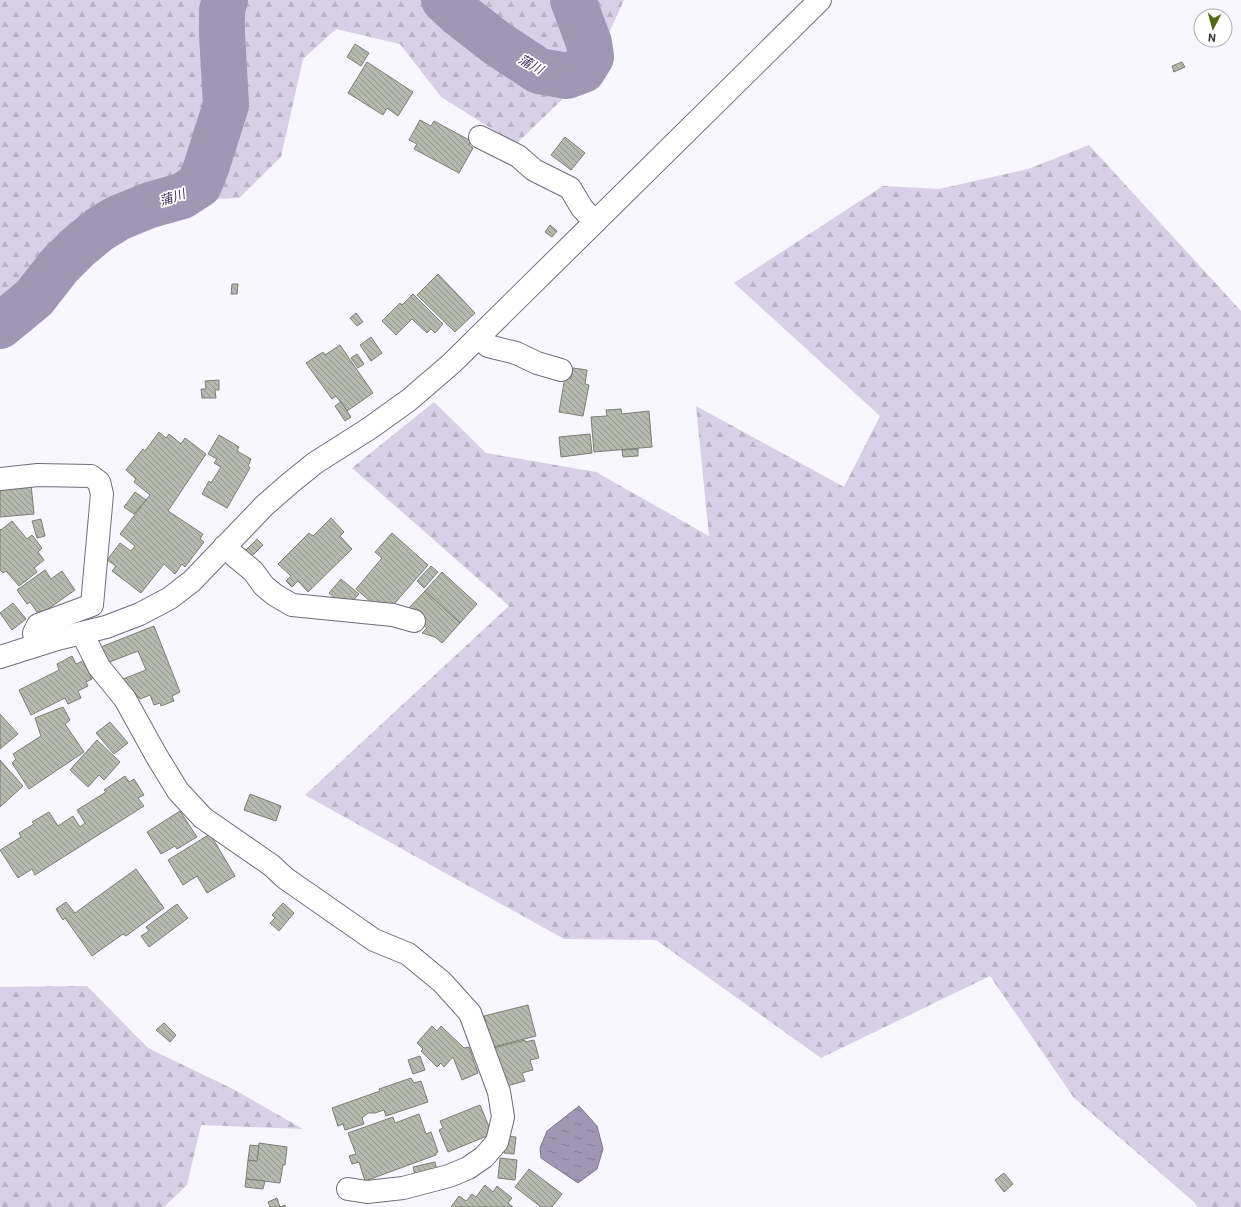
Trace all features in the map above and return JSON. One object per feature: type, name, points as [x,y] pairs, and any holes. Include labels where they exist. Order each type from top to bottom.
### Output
[{"type":"street","points":[[0,657],[106,627],[140,614],[170,598],[192,581],[264,505],[289,484],[315,463],[370,428],[409,400],[452,363],[820,0]]},
{"type":"street","points":[[480,137],[518,156],[534,170],[570,188],[582,208],[595,222]]},
{"type":"street","points":[[479,337],[488,346],[516,353],[537,363],[561,370]]},
{"type":"street","points":[[0,479],[38,475],[91,476],[99,482],[102,494],[92,605],[38,625],[34,633],[36,646]]},
{"type":"street","points":[[224,547],[253,571],[264,586],[275,596],[292,605],[392,615],[414,621]]},
{"type":"street","points":[[82,633],[99,667],[125,699],[178,791],[203,818],[271,866],[285,878],[374,940],[408,954],[442,982],[470,1013],[498,1092],[503,1117],[497,1142],[484,1157],[468,1168],[449,1176],[403,1188],[367,1192],[348,1189]]},
{"type":"green space","points":[[0,0],[624,0],[607,37],[575,87],[516,144],[441,97],[400,44],[336,29],[303,59],[281,157],[239,198],[159,202],[100,255],[23,318],[0,318]]},
{"type":"green space","points":[[1089,145],[1241,311],[1241,1207],[1197,1207],[1194,1202],[1074,1098],[990,976],[821,1058],[656,940],[564,939],[305,795],[509,606],[352,468],[434,402],[486,453],[596,472],[709,536],[696,406],[844,487],[880,416],[734,283],[883,186],[939,189],[1028,169]]},
{"type":"green space","points":[[87,986],[148,1048],[235,1090],[303,1129],[201,1125],[187,1185],[164,1207],[0,1207],[0,987]]},
{"type":"water","points":[[579,1106],[597,1126],[603,1149],[597,1169],[578,1183],[541,1158],[540,1148],[547,1131]]},
{"type":"building","points":[[355,44],[369,53],[361,66],[347,57]]},
{"type":"building","points":[[367,62],[413,92],[398,116],[387,108],[383,115],[348,93]]},
{"type":"building","points":[[1182,62],[1185,67],[1174,72],[1172,66]]},
{"type":"building","points":[[420,120],[431,126],[434,121],[471,141],[469,145],[473,148],[459,173],[414,149],[417,144],[409,140]]},
{"type":"building","points":[[565,137],[585,153],[571,170],[551,155]]},
{"type":"building","points":[[550,225],[557,231],[552,237],[545,232]]},
{"type":"building","points":[[438,274],[475,313],[455,332],[417,295]]},
{"type":"building","points":[[232,284],[238,284],[237,294],[231,294]]},
{"type":"building","points":[[413,294],[443,324],[435,333],[431,329],[427,333],[412,319],[396,335],[382,321],[400,303],[402,305]]},
{"type":"building","points":[[356,313],[363,322],[357,326],[350,318]]},
{"type":"building","points":[[371,337],[382,353],[371,361],[360,345]]},
{"type":"building","points":[[340,345],[373,393],[347,411],[336,396],[332,399],[306,363],[323,352],[325,355]]},
{"type":"building","points":[[357,354],[364,364],[358,368],[351,358]]},
{"type":"building","points":[[573,368],[587,370],[585,384],[589,385],[583,416],[559,412],[565,377],[571,378]]},
{"type":"building","points":[[219,380],[219,390],[215,390],[216,398],[202,398],[201,389],[206,389],[205,381]]},
{"type":"building","points":[[341,402],[351,417],[345,421],[335,406]]},
{"type":"building","points":[[621,409],[622,414],[649,411],[652,447],[594,452],[591,417],[607,416],[606,410]]},
{"type":"building","points":[[159,432],[166,438],[169,434],[181,444],[185,438],[206,454],[168,511],[203,534],[200,539],[204,542],[185,567],[182,564],[175,574],[164,564],[141,593],[112,571],[116,566],[107,560],[120,543],[131,551],[135,546],[120,534],[150,495],[134,482],[136,479],[126,470],[143,449],[145,451]]},
{"type":"building","points":[[590,434],[592,453],[561,457],[559,437]]},
{"type":"building","points":[[219,435],[239,447],[237,451],[251,459],[248,466],[250,468],[227,508],[202,494],[209,481],[211,483],[221,467],[214,463],[217,459],[208,454]]},
{"type":"building","points":[[638,449],[638,456],[623,457],[622,450]]},
{"type":"building","points":[[0,482],[31,484],[34,514],[0,517]]},
{"type":"building","points":[[135,492],[146,500],[134,514],[124,507]]},
{"type":"building","points":[[331,518],[344,532],[340,536],[352,549],[308,592],[298,581],[292,587],[286,581],[291,576],[278,564],[309,533],[313,536]]},
{"type":"building","points":[[41,519],[45,536],[37,538],[32,521]]},
{"type":"building","points":[[12,521],[27,539],[32,535],[42,548],[38,552],[44,560],[34,568],[37,572],[19,586],[6,571],[3,573],[0,570],[0,529],[1,530]]},
{"type":"building","points":[[392,533],[428,565],[388,611],[379,609],[356,589],[382,558],[375,552]]},
{"type":"building","points":[[257,539],[263,545],[252,556],[246,550]]},
{"type":"building","points":[[431,566],[438,572],[424,588],[417,581]]},
{"type":"building","points":[[45,570],[51,579],[62,571],[75,590],[41,614],[39,611],[37,612],[30,602],[27,604],[17,590]]},
{"type":"building","points":[[442,572],[477,604],[460,623],[425,591]]},
{"type":"building","points":[[341,579],[359,594],[346,608],[329,593]]},
{"type":"building","points":[[425,591],[460,623],[442,643],[435,637],[422,633],[427,628],[407,610]]},
{"type":"building","points":[[13,603],[26,619],[12,630],[0,613]]},
{"type":"building","points":[[154,626],[180,692],[172,696],[174,701],[161,706],[160,703],[154,705],[150,695],[140,699],[123,679],[146,670],[138,651],[107,663],[101,647]]},
{"type":"building","points":[[72,656],[76,664],[83,661],[92,679],[86,682],[88,686],[78,691],[81,698],[68,704],[65,698],[31,715],[19,690],[59,670],[57,664]]},
{"type":"building","points":[[63,707],[70,720],[65,724],[84,752],[29,789],[12,763],[16,759],[13,754],[41,736],[35,718]]},
{"type":"building","points":[[0,714],[18,734],[0,749]]},
{"type":"building","points":[[110,722],[128,743],[114,754],[96,733]]},
{"type":"building","points":[[97,740],[120,762],[104,780],[99,775],[88,787],[70,770]]},
{"type":"building","points":[[0,760],[23,786],[0,807]]},
{"type":"building","points":[[125,776],[129,782],[134,779],[144,795],[138,798],[144,806],[35,875],[32,869],[18,878],[0,850],[21,837],[19,833],[34,824],[32,822],[49,812],[58,826],[73,816],[80,827],[85,823],[77,810],[106,792],[104,790]]},
{"type":"building","points":[[250,794],[281,806],[276,821],[244,810]]},
{"type":"building","points":[[180,811],[197,837],[177,849],[175,846],[161,854],[147,832]]},
{"type":"building","points":[[210,834],[235,876],[207,893],[197,876],[183,885],[168,860]]},
{"type":"building","points":[[136,869],[164,908],[126,936],[123,934],[92,956],[65,918],[63,920],[56,909],[66,902],[75,913]]},
{"type":"building","points":[[283,903],[294,913],[279,931],[270,923],[275,918],[272,915]]},
{"type":"building","points":[[177,904],[188,918],[149,947],[141,936],[149,931],[146,927]]},
{"type":"building","points":[[528,1005],[536,1036],[493,1047],[484,1016]]},
{"type":"building","points":[[164,1023],[176,1035],[170,1042],[156,1030]]},
{"type":"building","points":[[432,1026],[437,1031],[441,1026],[464,1048],[469,1047],[478,1073],[462,1080],[453,1057],[444,1067],[441,1063],[437,1067],[421,1051],[423,1049],[417,1043]]},
{"type":"building","points":[[525,1040],[525,1042],[534,1040],[539,1058],[530,1060],[533,1070],[522,1073],[525,1081],[503,1087],[493,1048]]},
{"type":"building","points":[[420,1056],[425,1070],[413,1074],[408,1060]]},
{"type":"building","points":[[411,1078],[414,1083],[421,1081],[428,1102],[386,1116],[384,1110],[375,1113],[368,1113],[362,1118],[364,1124],[345,1130],[343,1124],[338,1126],[332,1108]]},
{"type":"building","points":[[480,1105],[492,1134],[448,1152],[439,1130],[443,1128],[440,1121]]},
{"type":"building","points":[[419,1114],[426,1134],[431,1132],[438,1152],[436,1155],[365,1181],[359,1162],[352,1164],[349,1156],[356,1154],[348,1133],[393,1117],[395,1123]]},
{"type":"building","points":[[506,1136],[516,1137],[514,1154],[504,1153]]},
{"type":"building","points":[[259,1143],[287,1147],[285,1165],[283,1165],[280,1183],[246,1179],[248,1160],[257,1161]]},
{"type":"building","points":[[250,1145],[259,1146],[257,1161],[248,1160]]},
{"type":"building","points":[[500,1158],[517,1160],[515,1180],[498,1178]]},
{"type":"building","points":[[435,1162],[438,1175],[416,1180],[413,1167]]},
{"type":"building","points":[[529,1169],[562,1194],[552,1207],[541,1207],[515,1187]]},
{"type":"building","points":[[1004,1173],[1013,1184],[1004,1192],[995,1180]]},
{"type":"building","points":[[246,1179],[265,1181],[263,1189],[245,1187]]},
{"type":"building","points":[[485,1185],[493,1192],[497,1186],[512,1198],[508,1203],[513,1207],[451,1207],[459,1196],[466,1201],[472,1194],[476,1197]]},
{"type":"building","points":[[277,1198],[280,1207],[270,1207],[268,1202]]},
{"type":"waterway","name":"蒲川","points":[[0,326],[34,298],[59,266],[78,247],[100,229],[118,218],[150,205],[182,196],[199,185],[226,105],[222,34],[222,10],[225,0]]},
{"type":"waterway","name":"蒲川","points":[[444,0],[458,13],[498,44],[539,71],[567,76],[583,70],[591,57],[589,43],[573,0]]}]
